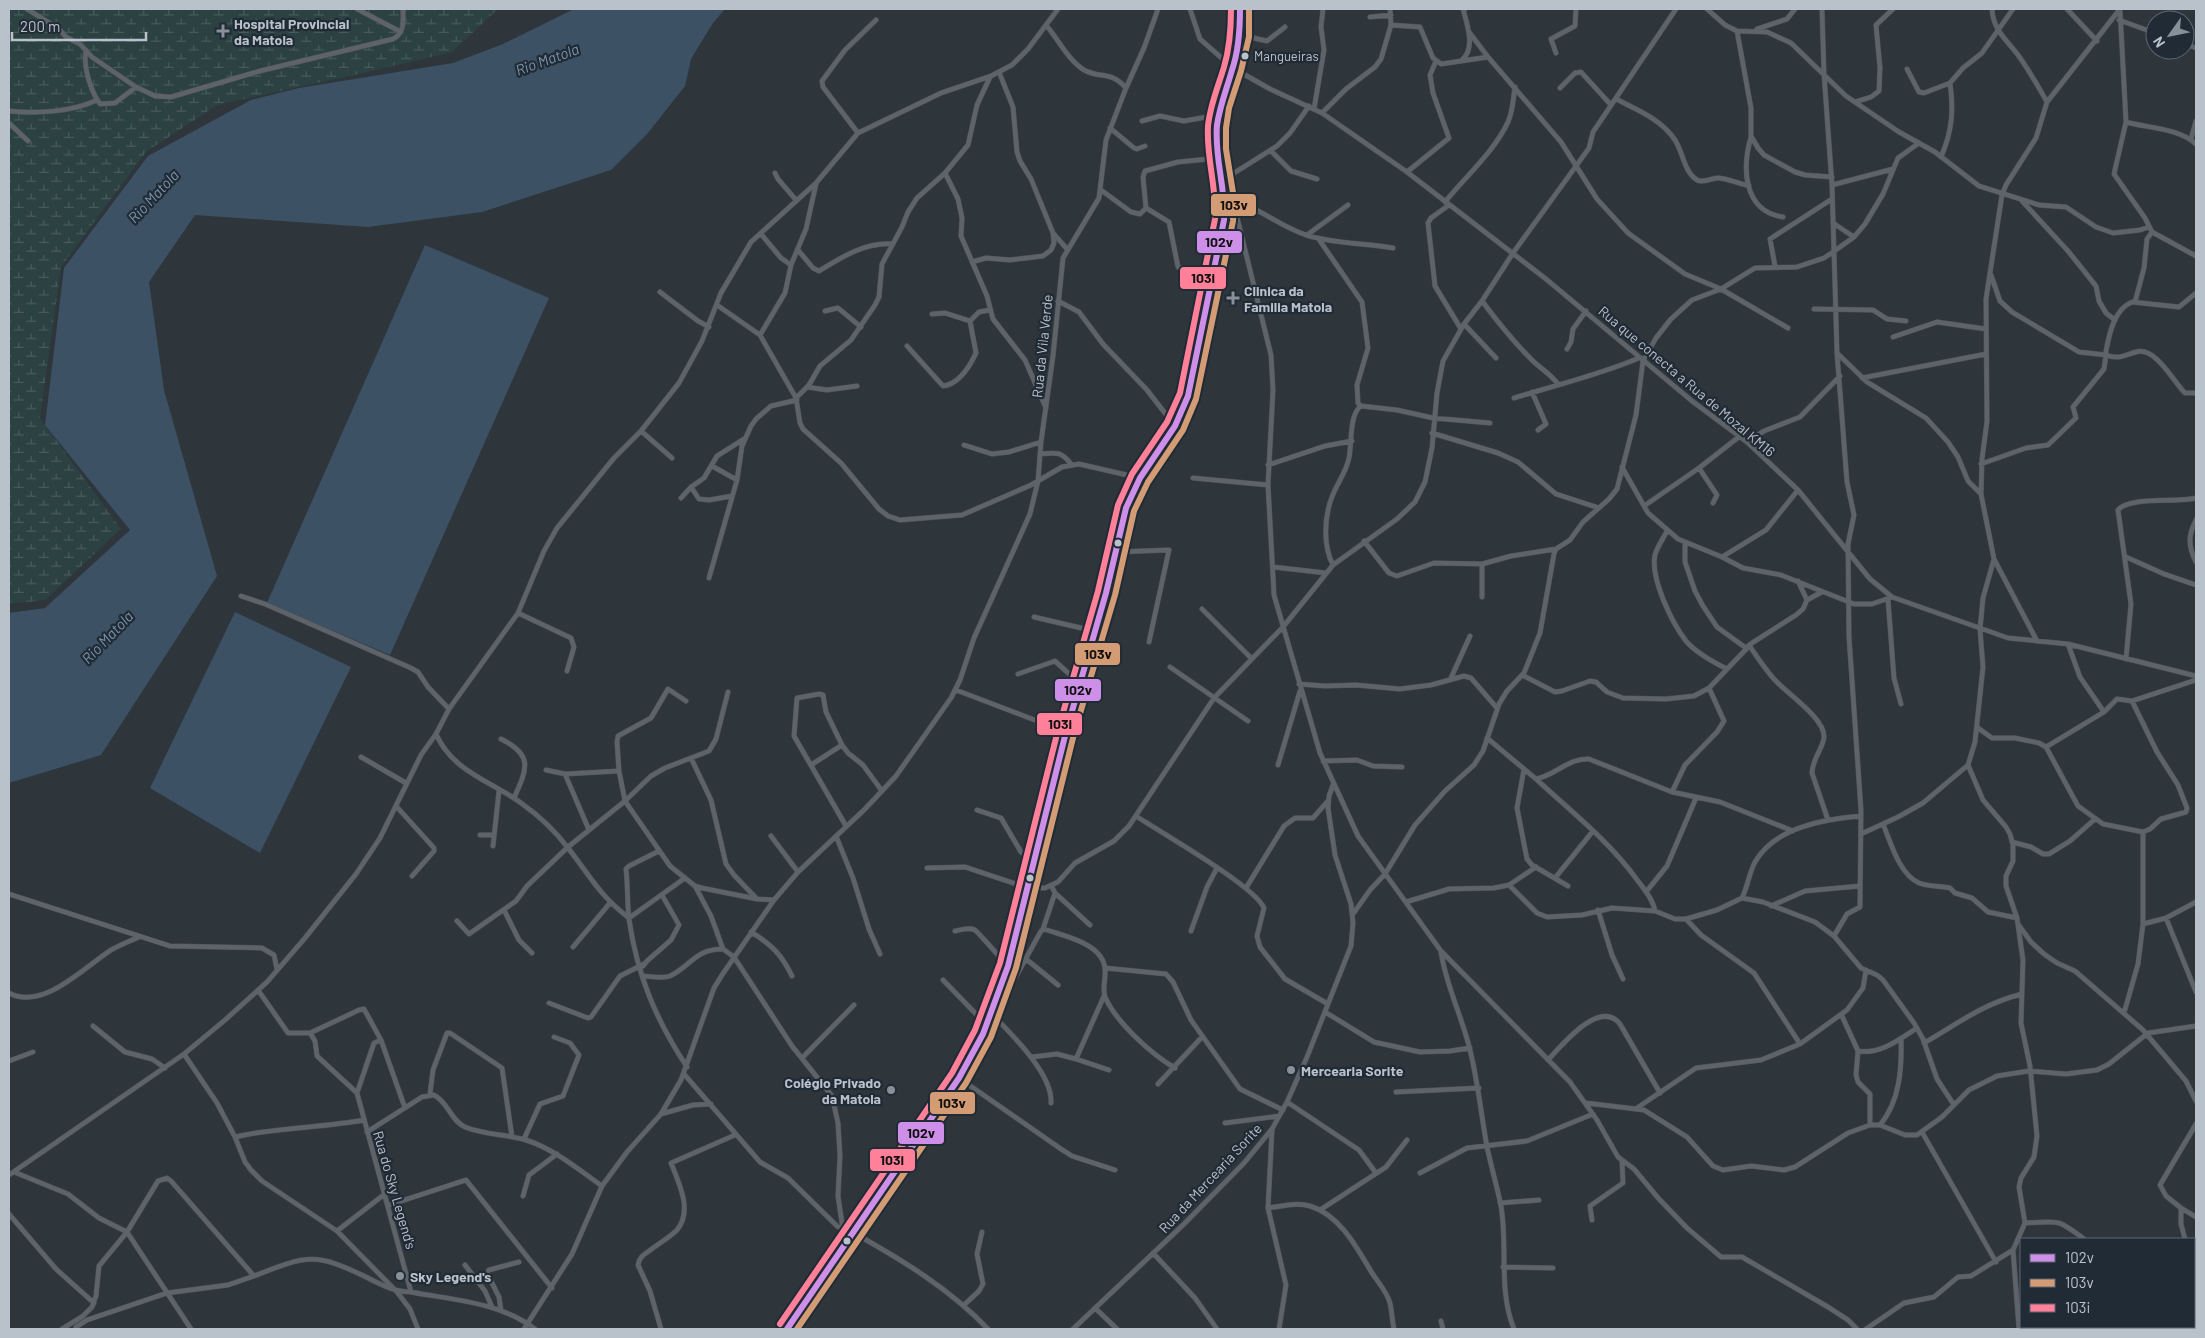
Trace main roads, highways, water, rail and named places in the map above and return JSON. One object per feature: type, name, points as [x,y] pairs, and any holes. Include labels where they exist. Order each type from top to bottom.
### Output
[{"type":"main road","points":[[788,1329],[960,1078],[976,1049],[998,998],[1035,862],[1079,683],[1106,593],[1126,508],[1140,478],[1176,426],[1188,396],[1211,276],[1224,220],[1225,199],[1216,141],[1218,115],[1233,68],[1240,35],[1240,9]]},
{"type":"water","name":"Rio Matola","points":[[574,9],[725,9],[713,23],[691,59],[685,86],[648,133],[611,170],[482,212],[368,227],[195,215],[149,282],[164,390],[217,576],[101,755],[9,783],[9,613],[45,608],[130,530],[45,425],[64,268],[148,156],[251,100],[299,88],[453,63],[503,44]]},
{"type":"water","points":[[425,245],[549,298],[390,655],[267,603]]},
{"type":"water","points":[[235,612],[351,667],[260,853],[150,788]]},
{"type":"place","name":"Hospital Provincial da Matola","points":[[223,31]]},
{"type":"place","name":"Mangueiras","points":[[1245,56]]},
{"type":"place","name":"Clinica da Familia Matola","points":[[1233,298]]},
{"type":"place","name":"Mercearia Sorite","points":[[1291,1070]]},
{"type":"place","name":"Colégio Privado da Matola","points":[[891,1090]]},
{"type":"place","name":"Sky Legend's","points":[[400,1276]]}]
